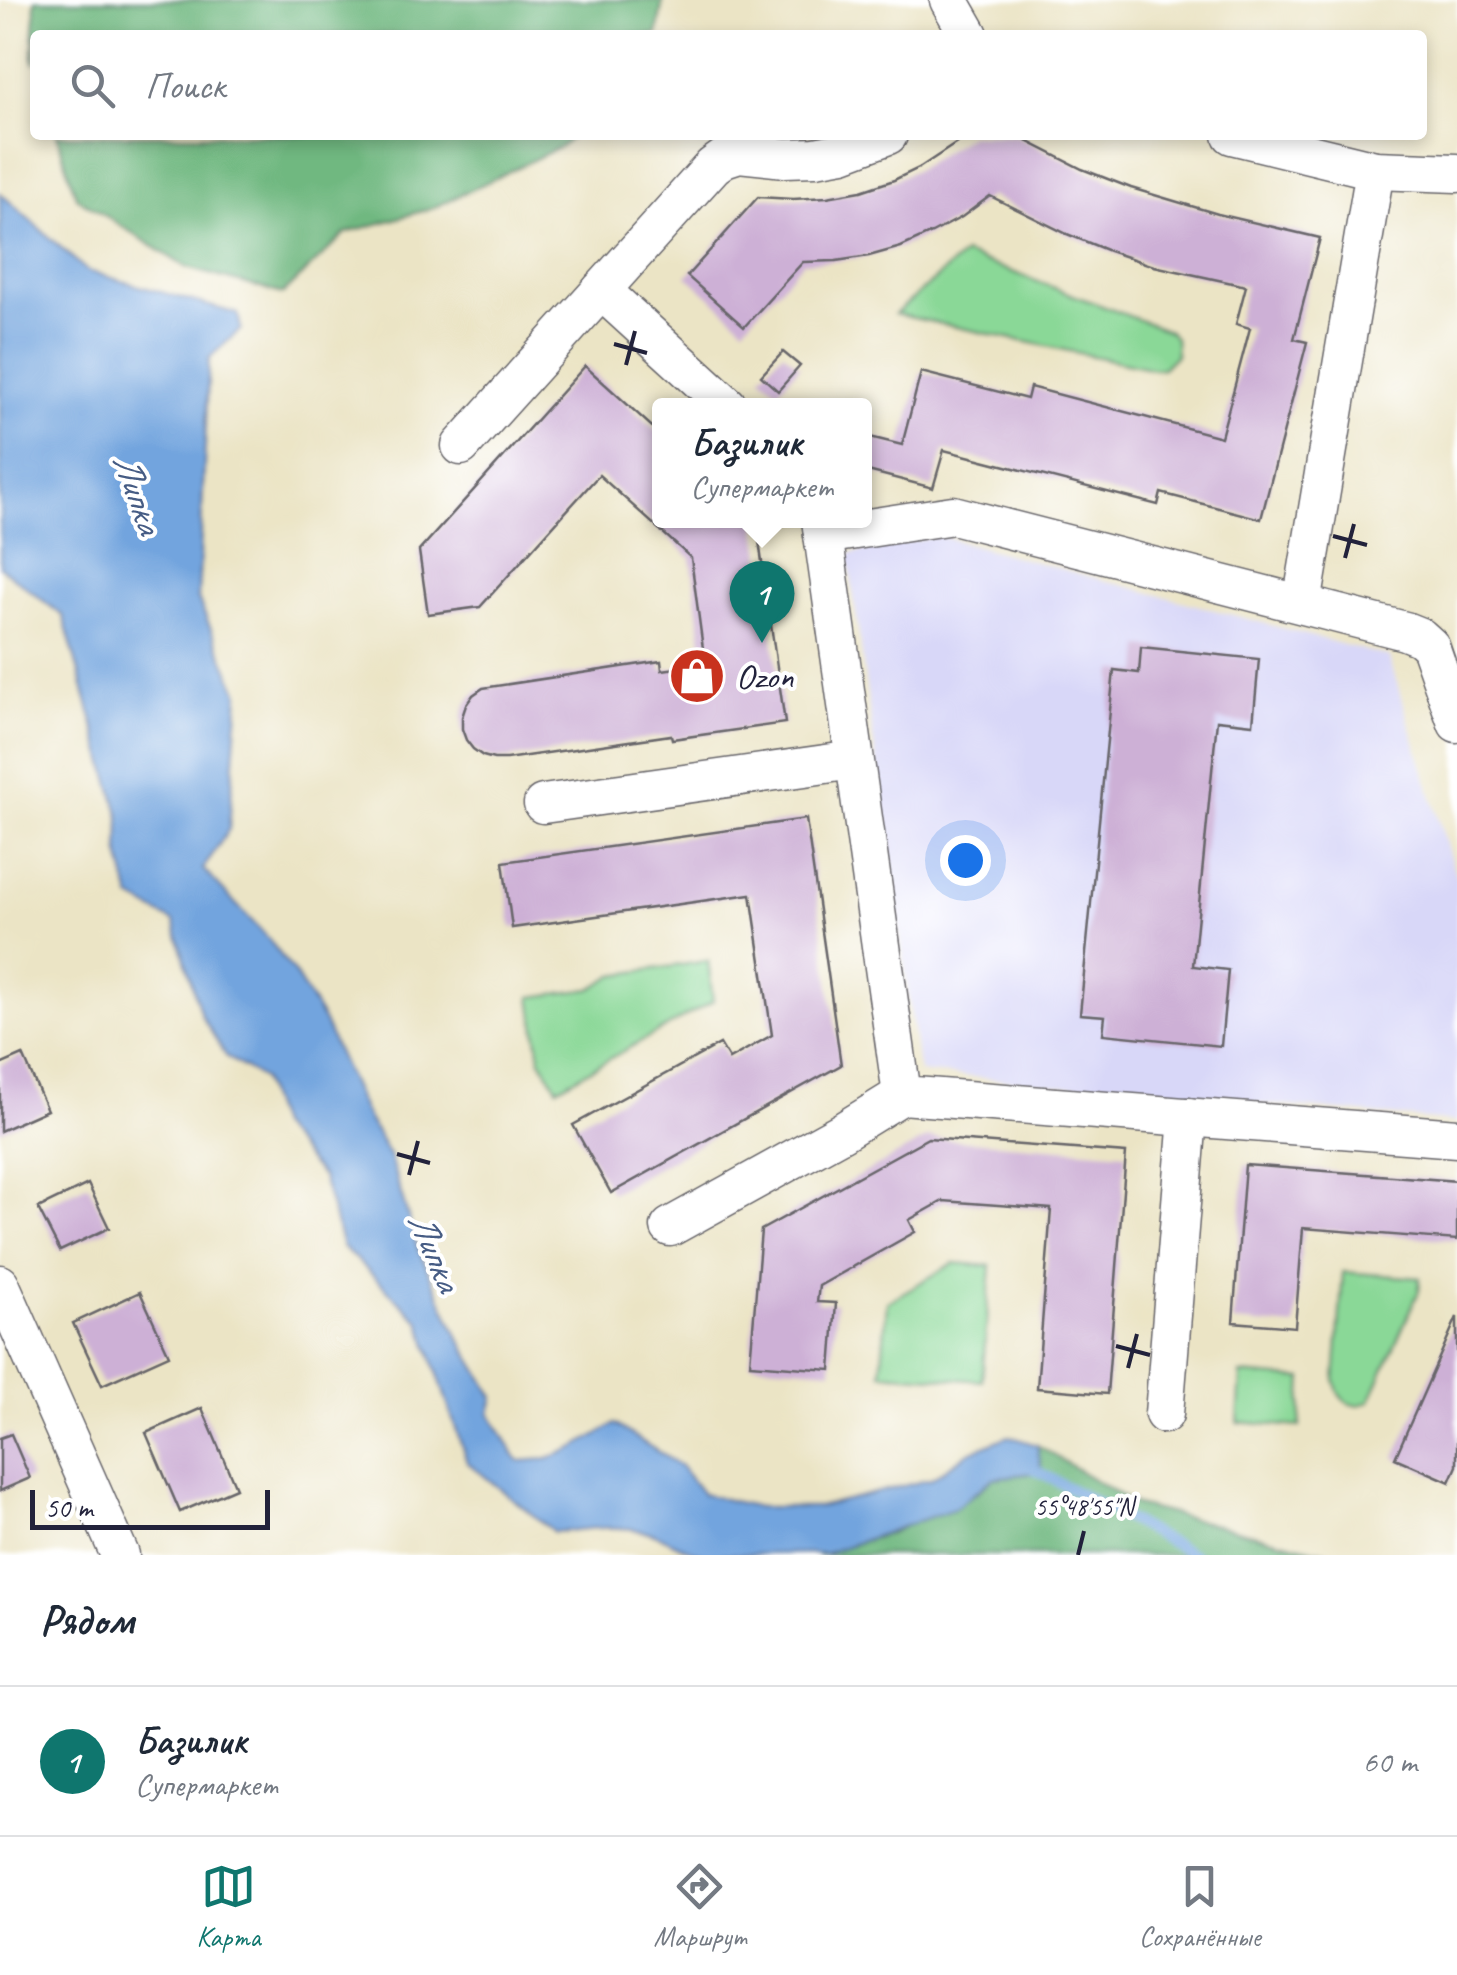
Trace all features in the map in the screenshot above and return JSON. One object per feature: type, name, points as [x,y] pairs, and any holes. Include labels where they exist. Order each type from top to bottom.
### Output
[{"type":"street","points":[[949,0],[966,30]]},
{"type":"street","points":[[461,446],[713,166],[739,153],[814,157],[875,140]]},
{"type":"street","points":[[1253,140],[1376,170],[1457,173]]},
{"type":"street","points":[[1302,604],[1376,170]]},
{"type":"street","points":[[600,290],[719,398]]},
{"type":"street","points":[[872,523],[953,515],[1420,637],[1436,659],[1457,723]]},
{"type":"street","points":[[822,528],[902,1094]]},
{"type":"street","points":[[543,804],[854,760]]},
{"type":"street","points":[[670,1227],[842,1132],[902,1094],[1457,1138]]},
{"type":"street","points":[[1164,1414],[1188,1117]]},
{"type":"street","points":[[0,1284],[120,1555]]},
{"type":"shaded area","points":[[939,536],[1389,657],[1457,880],[1457,1122],[919,1072],[848,554]]},
{"type":"green space","points":[[35,0],[663,0],[658,30],[34,30]]},
{"type":"green space","points":[[59,140],[568,140],[433,208],[346,233],[283,294],[187,268],[76,197]]},
{"type":"green space","points":[[964,254],[1169,331],[1175,338],[1176,355],[1163,368],[1154,369],[895,314]]},
{"type":"green space","points":[[708,961],[713,1001],[557,1088],[540,1058],[531,997],[591,989],[614,975]]},
{"type":"green space","points":[[954,1263],[991,1266],[982,1381],[881,1373],[887,1302]]},
{"type":"green space","points":[[1343,1272],[1420,1278],[1419,1291],[1370,1401],[1357,1405],[1342,1398],[1335,1380]]},
{"type":"green space","points":[[1241,1374],[1303,1379],[1300,1427],[1238,1422]]},
{"type":"green space","points":[[1037,1445],[1136,1505],[1337,1555],[817,1555],[890,1533],[976,1493],[993,1478],[1041,1472]]},
{"type":"water","points":[[0,193],[87,271],[238,314],[241,329],[209,358],[198,599],[239,694],[229,829],[203,869],[267,937],[323,1020],[365,1114],[389,1155],[418,1249],[459,1338],[494,1397],[490,1413],[518,1461],[548,1459],[615,1424],[680,1466],[702,1494],[758,1507],[818,1507],[931,1479],[969,1452],[1009,1436],[1037,1445],[1042,1472],[994,1478],[954,1509],[827,1553],[706,1555],[655,1534],[624,1528],[554,1532],[467,1462],[420,1321],[342,1246],[322,1177],[278,1126],[262,1079],[226,1056],[201,1015],[174,922],[131,898],[119,850],[120,817],[63,616],[0,567]]},
{"type":"building","points":[[961,140],[1025,140],[1131,188],[1320,238],[1294,339],[1307,342],[1261,519],[1161,493],[1158,505],[944,450],[933,488],[872,472],[872,438],[902,445],[921,372],[1027,399],[1030,387],[1221,437],[1250,328],[1236,324],[1246,286],[1154,266],[1109,251],[990,196],[962,217],[901,247],[869,256],[803,262],[744,327],[687,276],[758,197],[793,199],[861,191],[919,168]]},
{"type":"building","points":[[783,352],[800,366],[778,391],[761,376]]},
{"type":"building","points":[[585,366],[652,427],[652,523],[599,475],[480,607],[428,614],[419,551]]},
{"type":"building","points":[[658,528],[757,528],[785,723],[506,759],[483,756],[473,749],[462,729],[462,717],[473,695],[483,688],[661,661],[662,670],[705,664],[691,558]]},
{"type":"building","points":[[1141,647],[1259,659],[1253,724],[1217,720],[1193,966],[1228,970],[1221,1046],[1103,1034],[1105,1016],[1080,1014],[1114,670],[1139,673]]},
{"type":"building","points":[[806,819],[841,1065],[611,1193],[573,1125],[720,1044],[729,1059],[772,1035],[751,894],[512,928],[503,862]]},
{"type":"building","points":[[23,1055],[47,1110],[0,1131],[0,1065]]},
{"type":"building","points":[[928,1138],[1126,1153],[1107,1394],[1037,1388],[1051,1209],[943,1201],[909,1220],[915,1232],[819,1286],[817,1302],[836,1303],[831,1370],[750,1364],[761,1230]]},
{"type":"building","points":[[1245,1165],[1457,1181],[1457,1240],[1303,1228],[1295,1327],[1233,1322]]},
{"type":"building","points":[[88,1184],[109,1228],[60,1251],[38,1208]]},
{"type":"building","points":[[140,1292],[169,1355],[102,1385],[73,1323]]},
{"type":"building","points":[[1457,1317],[1457,1466],[1450,1482],[1395,1458]]},
{"type":"building","points":[[202,1408],[236,1488],[180,1512],[146,1433]]},
{"type":"building","points":[[11,1434],[30,1478],[0,1491],[0,1438]]},
{"type":"waterway","name":"Липка","points":[[1032,1468],[1194,1555]]},
{"type":"place","name":"Базилик","points":[[762,643]]},
{"type":"place","name":"Ozon","points":[[697,676]]}]
